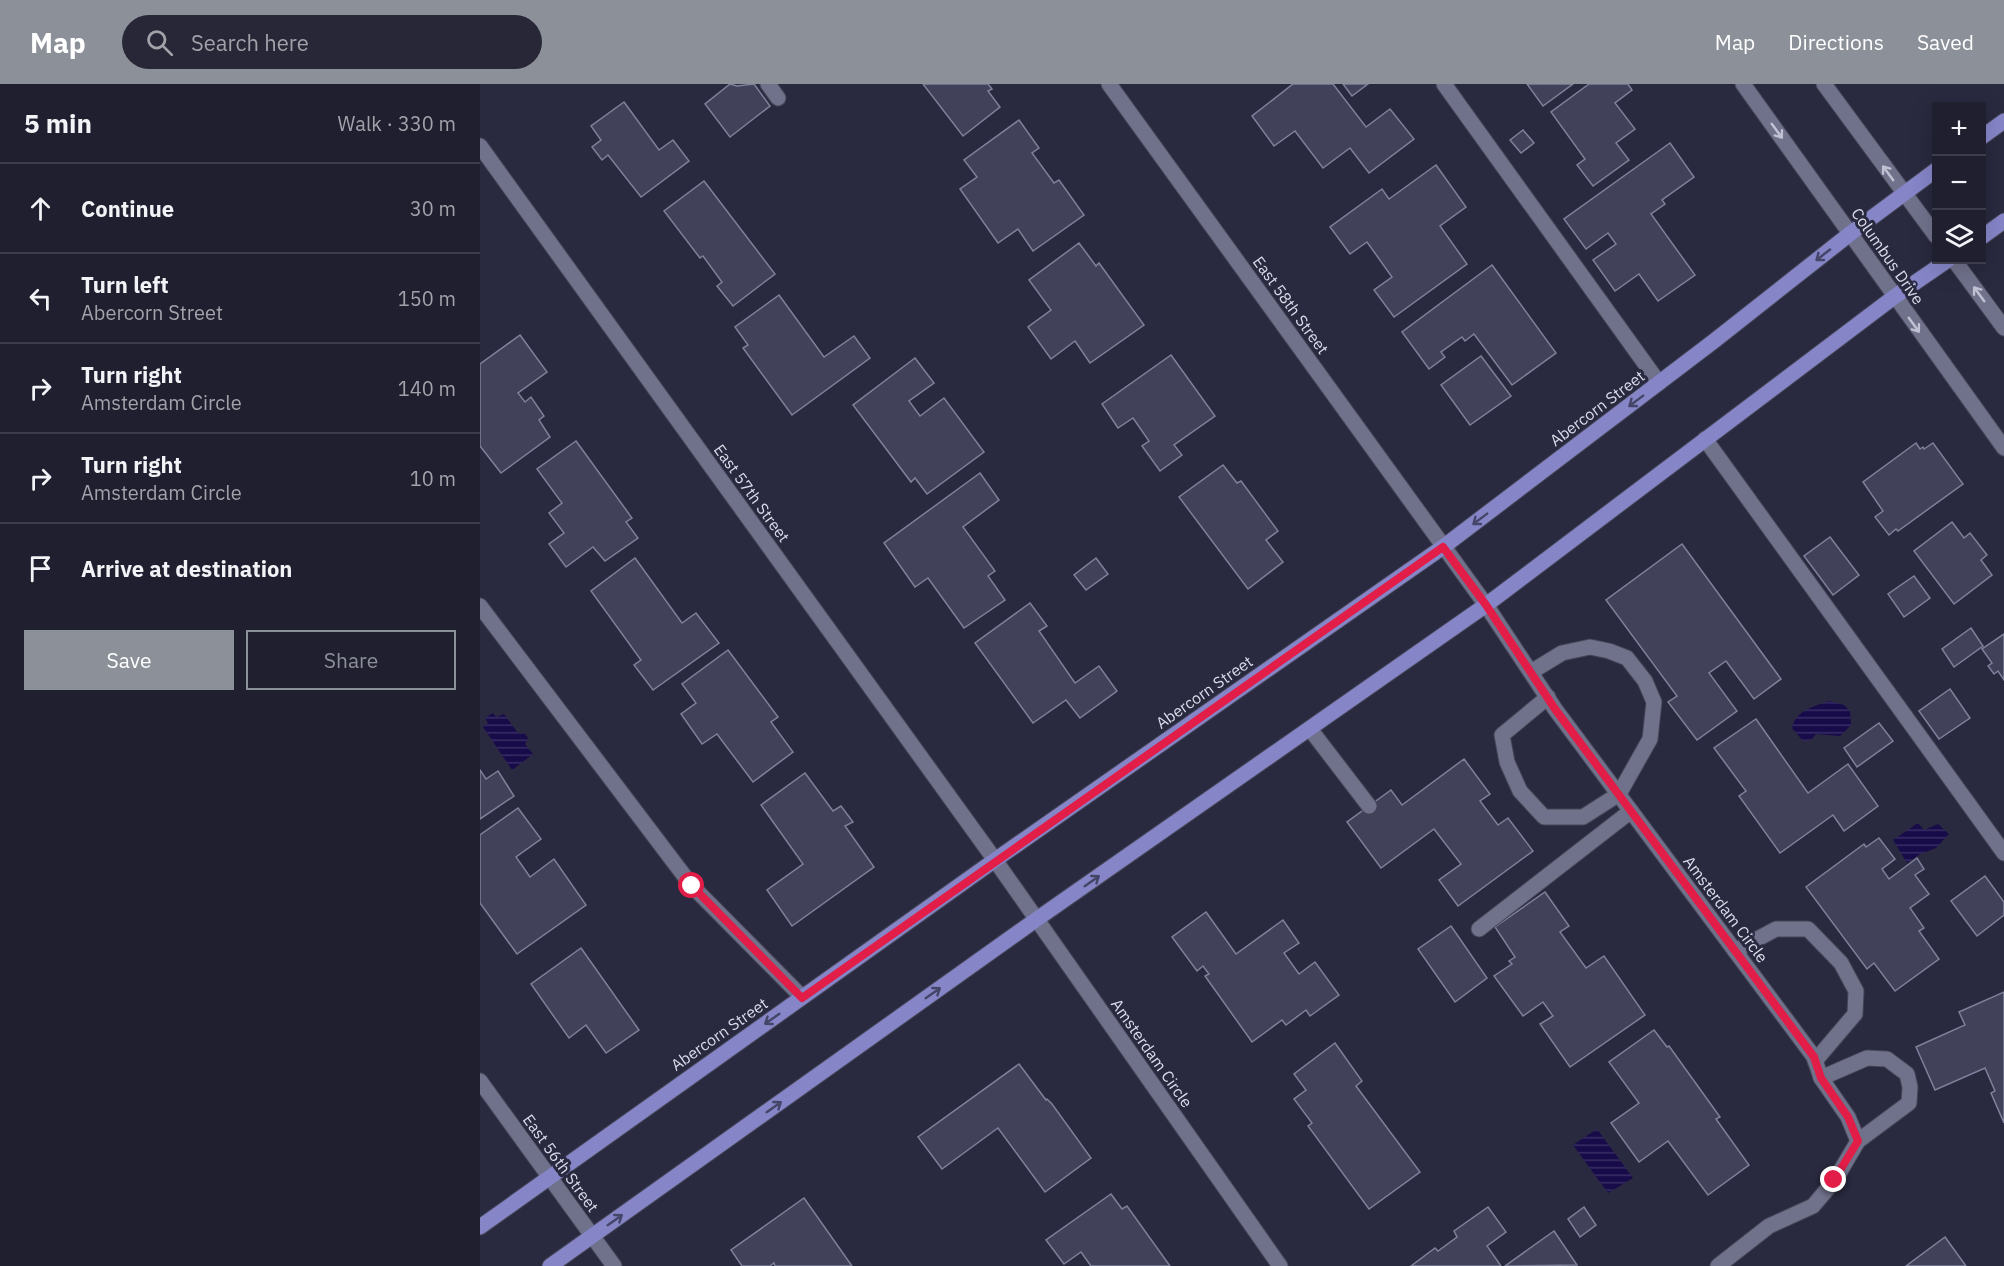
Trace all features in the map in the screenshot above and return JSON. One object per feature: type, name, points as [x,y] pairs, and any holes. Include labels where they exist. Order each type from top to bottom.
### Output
[{"type":"main road","points":[[1986,134],[2004,121]]},
{"type":"main road","name":"Abercorn Street","points":[[480,1227],[995,860],[1443,547],[1932,173]]},
{"type":"main road","points":[[1986,234],[2004,221]]},
{"type":"main road","points":[[550,1266],[1037,919],[1486,605],[1894,297],[1942,264]]},
{"type":"street","points":[[768,84],[778,98]]},
{"type":"street","name":"East 58th Street","points":[[1109,84],[1443,547]]},
{"type":"street","points":[[1444,84],[1659,383]]},
{"type":"street","name":"Columbus Drive","points":[[1743,84],[2004,448]]},
{"type":"street","points":[[1824,84],[1932,231]]},
{"type":"street","name":"East 57th Street","points":[[480,146],[995,860]]},
{"type":"street","points":[[1957,264],[2004,328]]},
{"type":"street","points":[[1706,439],[2004,853]]},
{"type":"street","name":"Amsterdam Circle","points":[[1443,547],[1486,605],[1548,697],[1815,1061],[1821,1078],[1848,1117],[1858,1141]]},
{"type":"street","points":[[480,606],[692,886],[802,998]]},
{"type":"street","points":[[1531,672],[1562,653],[1590,647],[1609,651],[1627,658],[1645,681],[1654,702],[1650,739],[1619,794],[1583,817],[1544,817],[1520,791],[1507,762],[1502,735],[1548,697]]},
{"type":"street","points":[[1310,729],[1369,806]]},
{"type":"street","points":[[1479,929],[1631,811]]},
{"type":"street","name":"Amsterdam Circle","points":[[995,860],[1280,1266]]},
{"type":"street","points":[[1735,951],[1776,928],[1808,929],[1841,963],[1856,991],[1855,1014],[1815,1061]]},
{"type":"street","points":[[1718,1266],[1769,1226],[1813,1206],[1834,1180],[1858,1141],[1909,1103],[1910,1088],[1907,1074],[1887,1059],[1867,1058],[1821,1078]]},
{"type":"street","name":"East 56th Street","points":[[480,1081],[614,1266]]},
{"type":"shaded area","points":[[1829,701],[1844,705],[1850,711],[1851,725],[1840,736],[1816,734],[1811,740],[1803,741],[1792,728],[1797,717],[1811,707]]},
{"type":"shaded area","points":[[493,713],[496,717],[504,714],[518,733],[524,733],[528,738],[525,744],[533,754],[512,770],[483,727],[488,723],[485,718]]},
{"type":"shaded area","points":[[1918,823],[1924,830],[1938,824],[1949,834],[1936,848],[1920,854],[1907,863],[1893,840]]},
{"type":"shaded area","points":[[1597,1129],[1633,1178],[1608,1193],[1573,1145]]},
{"type":"building","points":[[730,84],[737,86],[754,84],[770,106],[730,137],[705,104]]},
{"type":"building","points":[[923,84],[988,84],[992,89],[988,91],[1000,107],[963,136]]},
{"type":"building","points":[[1293,84],[1333,84],[1366,127],[1390,109],[1414,139],[1369,173],[1350,148],[1323,168],[1295,131],[1274,146],[1252,116]]},
{"type":"building","points":[[1343,84],[1368,84],[1352,96]]},
{"type":"building","points":[[1527,84],[1573,84],[1543,106]]},
{"type":"building","points":[[1589,84],[1628,84],[1632,90],[1615,103],[1635,129],[1616,143],[1629,160],[1593,186],[1577,165],[1585,159],[1551,112]]},
{"type":"building","points":[[624,102],[659,150],[673,140],[689,161],[641,197],[608,155],[602,160],[592,147],[601,140],[591,126]]},
{"type":"building","points":[[1019,120],[1039,148],[1032,153],[1054,183],[1059,180],[1084,215],[1033,251],[1018,229],[998,243],[960,189],[977,177],[964,160]]},
{"type":"building","points":[[1523,130],[1534,143],[1521,153],[1510,140]]},
{"type":"building","points":[[1670,143],[1694,177],[1662,200],[1665,204],[1651,214],[1695,275],[1658,301],[1639,274],[1615,291],[1593,260],[1616,244],[1608,233],[1586,249],[1564,219]]},
{"type":"building","points":[[1436,165],[1466,207],[1440,226],[1467,264],[1394,317],[1374,290],[1392,277],[1367,242],[1350,254],[1330,227],[1382,189],[1389,199]]},
{"type":"building","points":[[704,181],[775,274],[733,306],[717,286],[722,282],[703,256],[700,258],[664,211]]},
{"type":"building","points":[[1079,243],[1096,266],[1099,263],[1144,325],[1090,363],[1075,341],[1051,359],[1028,327],[1051,310],[1029,280]]},
{"type":"building","points":[[1492,265],[1556,353],[1512,385],[1474,334],[1465,341],[1462,337],[1441,352],[1445,357],[1429,369],[1402,332]]},
{"type":"building","points":[[779,295],[824,357],[854,336],[870,358],[792,415],[743,348],[748,345],[735,327]]},
{"type":"building","points":[[520,335],[547,372],[518,393],[525,402],[531,397],[544,416],[539,420],[550,437],[501,473],[480,446],[480,364]]},
{"type":"building","points":[[1171,355],[1215,416],[1174,445],[1182,455],[1160,471],[1142,446],[1149,441],[1133,418],[1118,428],[1102,404]]},
{"type":"building","points":[[1481,356],[1511,396],[1470,425],[1441,385]]},
{"type":"building","points":[[915,358],[934,383],[909,401],[920,416],[944,398],[984,452],[927,494],[915,478],[911,482],[853,405]]},
{"type":"building","points":[[576,441],[632,518],[626,522],[638,538],[605,561],[593,547],[566,567],[549,544],[564,533],[549,513],[562,503],[537,469]]},
{"type":"building","points":[[1916,443],[1920,449],[1923,447],[1924,449],[1933,443],[1963,484],[1898,531],[1896,529],[1889,535],[1875,517],[1883,511],[1863,482]]},
{"type":"building","points":[[1223,465],[1237,483],[1241,481],[1278,531],[1266,540],[1283,562],[1248,589],[1179,497]]},
{"type":"building","points":[[980,473],[999,500],[963,527],[995,571],[988,576],[1005,600],[964,628],[928,578],[915,587],[884,543]]},
{"type":"building","points":[[1952,522],[1964,538],[1970,533],[1987,555],[1981,560],[1992,575],[1954,604],[1914,551]]},
{"type":"building","points":[[1830,537],[1859,575],[1833,595],[1804,556]]},
{"type":"building","points":[[1682,544],[1781,679],[1754,699],[1726,661],[1709,673],[1737,711],[1697,740],[1668,702],[1677,696],[1606,600]]},
{"type":"building","points":[[635,558],[682,623],[696,613],[719,643],[653,690],[634,665],[641,660],[591,591]]},
{"type":"building","points":[[1096,558],[1108,574],[1086,590],[1074,575]]},
{"type":"building","points":[[1914,576],[1930,598],[1904,617],[1888,594]]},
{"type":"building","points":[[1030,603],[1047,626],[1039,631],[1075,683],[1099,666],[1117,691],[1080,718],[1066,700],[1033,723],[975,643]]},
{"type":"building","points":[[1971,628],[1983,646],[1954,667],[1942,649]]},
{"type":"building","points":[[2004,634],[2004,680],[1998,671],[1994,674],[1988,666],[1992,663],[1982,649]]},
{"type":"building","points":[[728,650],[778,717],[771,722],[793,752],[753,782],[717,734],[702,744],[681,714],[696,703],[682,684]]},
{"type":"building","points":[[1950,689],[1970,718],[1939,739],[1919,711]]},
{"type":"building","points":[[1756,719],[1808,793],[1848,764],[1878,806],[1844,831],[1833,815],[1780,853],[1739,796],[1746,791],[1714,748]]},
{"type":"building","points":[[1879,723],[1893,741],[1857,767],[1844,748]]},
{"type":"building","points":[[1464,759],[1490,794],[1480,801],[1498,825],[1508,818],[1533,851],[1458,906],[1439,880],[1461,864],[1434,829],[1381,868],[1347,822],[1391,790],[1402,805]]},
{"type":"building","points":[[480,770],[486,779],[498,771],[514,796],[480,819]]},
{"type":"building","points":[[805,773],[833,811],[841,806],[853,822],[845,826],[874,867],[792,926],[767,890],[803,864],[761,805]]},
{"type":"building","points":[[518,808],[541,839],[516,857],[530,877],[554,859],[586,905],[517,954],[480,903],[480,835]]},
{"type":"building","points":[[1879,838],[1895,859],[1882,869],[1889,879],[1917,858],[1924,869],[1915,875],[1929,894],[1910,908],[1924,928],[1919,931],[1939,959],[1895,991],[1874,963],[1867,969],[1806,887],[1864,844],[1866,847]]},
{"type":"building","points":[[1985,876],[2004,902],[2004,915],[1977,936],[1951,901]]},
{"type":"building","points":[[1545,892],[1569,926],[1560,932],[1586,968],[1604,956],[1645,1015],[1570,1067],[1540,1024],[1553,1016],[1543,1002],[1523,1016],[1494,976],[1512,964],[1509,961],[1515,957],[1495,927]]},
{"type":"building","points":[[1206,912],[1236,954],[1283,920],[1299,943],[1284,953],[1299,974],[1315,962],[1339,995],[1310,1016],[1306,1010],[1286,1025],[1282,1020],[1252,1042],[1205,976],[1209,974],[1203,966],[1197,971],[1172,937]]},
{"type":"building","points":[[1451,926],[1487,978],[1455,1002],[1418,949]]},
{"type":"building","points":[[581,948],[639,1030],[606,1053],[586,1025],[569,1038],[531,984]]},
{"type":"building","points":[[2004,992],[2004,1123],[1991,1093],[1995,1091],[1985,1068],[1935,1090],[1916,1047],[1965,1025],[1959,1012]]},
{"type":"building","points":[[1654,1030],[1667,1047],[1669,1046],[1720,1117],[1716,1119],[1749,1165],[1708,1195],[1668,1141],[1639,1162],[1611,1123],[1639,1103],[1609,1062]]},
{"type":"building","points":[[1335,1043],[1362,1081],[1356,1086],[1420,1172],[1369,1209],[1308,1126],[1312,1123],[1294,1099],[1306,1090],[1294,1074]]},
{"type":"building","points":[[1019,1064],[1046,1100],[1052,1104],[1091,1158],[1045,1192],[998,1128],[942,1169],[918,1137]]},
{"type":"building","points":[[1111,1194],[1122,1209],[1127,1206],[1170,1266],[1091,1266],[1081,1252],[1064,1264],[1046,1240]]},
{"type":"building","points":[[804,1198],[852,1266],[775,1266],[774,1263],[770,1266],[742,1266],[731,1250]]},
{"type":"building","points":[[1488,1207],[1506,1232],[1487,1246],[1501,1266],[1411,1266],[1435,1248],[1438,1251],[1457,1237],[1454,1231]]},
{"type":"building","points":[[1584,1207],[1596,1225],[1580,1237],[1568,1219]]},
{"type":"building","points":[[1554,1231],[1577,1265],[1505,1266]]},
{"type":"building","points":[[1945,1237],[1966,1266],[1906,1266]]},
{"type":"route","points":[[692,886],[802,998],[995,860],[1443,547],[1486,605],[1555,709],[1814,1057],[1821,1078],[1848,1117],[1858,1141],[1834,1180]]}]
